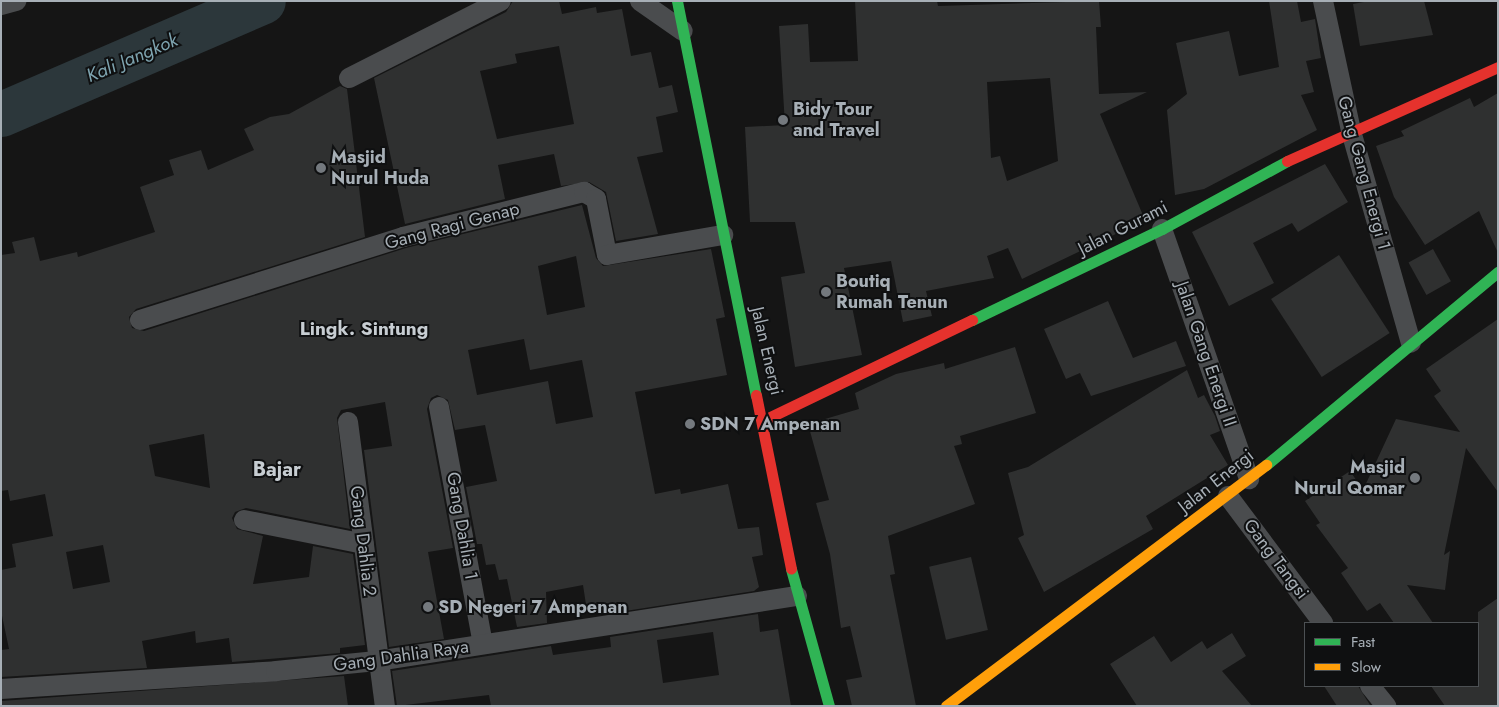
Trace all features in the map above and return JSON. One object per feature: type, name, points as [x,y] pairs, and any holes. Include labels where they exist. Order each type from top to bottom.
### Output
[{"type":"main road","name":"Jalan Energi","points":[[678,1],[723,235],[764,420],[797,596],[829,706]]},
{"type":"main road","name":"Jalan Gurami","points":[[764,420],[1162,229],[1351,131],[1498,67]]},
{"type":"main road","name":"Jalan Energi","points":[[946,706],[1228,496],[1411,342],[1498,272]]},
{"type":"street","points":[[1,5],[16,1]]},
{"type":"street","points":[[350,78],[502,1]]},
{"type":"street","points":[[640,1],[683,31]]},
{"type":"street","name":"Gang Gang Energi 1","points":[[1324,1],[1351,131],[1411,342]]},
{"type":"street","name":"Gang Ragi Genap","points":[[140,320],[403,237],[584,192],[596,199],[607,255],[723,235]]},
{"type":"street","name":"Jalan Gang Energi II","points":[[1162,229],[1249,479]]},
{"type":"street","name":"Gang Dahlia 1","points":[[439,407],[483,644]]},
{"type":"street","name":"Gang Dahlia 2","points":[[348,422],[377,661],[385,706]]},
{"type":"street","name":"Gang Tangsi","points":[[1228,496],[1322,622]]},
{"type":"street","points":[[244,520],[364,544]]},
{"type":"street","name":"Gang Dahlia Raya","points":[[1,689],[276,671],[377,661],[797,596]]},
{"type":"street","points":[[1371,687],[1386,706]]},
{"type":"building","points":[[513,1],[559,1],[562,14],[596,7],[597,13],[622,9],[631,56],[651,52],[659,88],[672,85],[678,112],[656,117],[663,152],[637,157],[658,234],[616,241],[606,192],[589,182],[561,186],[554,154],[498,165],[505,199],[405,224],[374,78],[506,12]],"holes":[[[559,46],[574,124],[497,139],[480,71],[517,63],[515,54]]]},
{"type":"building","points":[[855,1],[937,1],[938,6],[1099,1],[1101,27],[1096,27],[1099,94],[1147,92],[1100,114],[1145,220],[1022,279],[1008,248],[987,256],[994,278],[926,291],[932,316],[903,322],[891,261],[844,268],[862,355],[795,367],[781,277],[805,273],[795,222],[750,222],[745,127],[785,125],[779,26],[808,24],[810,62],[858,61]],"holes":[[[1050,78],[1058,161],[1007,181],[1000,156],[991,158],[987,82]]]},
{"type":"building","points":[[1269,1],[1297,1],[1301,22],[1315,19],[1321,58],[1306,61],[1314,92],[1301,95],[1317,130],[1204,189],[1175,195],[1167,110],[1187,94],[1176,43],[1229,31],[1239,76],[1279,67]]},
{"type":"building","points":[[1369,1],[1424,1],[1433,35],[1360,46],[1353,4]]},
{"type":"building","points":[[340,86],[347,89],[365,237],[136,309],[129,317],[132,328],[144,331],[406,248],[582,205],[596,258],[603,266],[711,249],[725,317],[716,319],[727,375],[635,392],[655,494],[680,489],[681,494],[728,484],[738,529],[759,527],[763,555],[752,557],[759,587],[754,591],[606,614],[605,608],[587,611],[583,585],[546,592],[547,623],[517,627],[507,579],[499,580],[495,564],[486,565],[482,544],[477,544],[466,487],[497,481],[485,425],[455,430],[448,400],[437,395],[431,398],[427,409],[453,548],[428,552],[444,639],[389,647],[364,450],[392,446],[385,402],[341,410],[337,418],[350,529],[246,508],[235,512],[232,518],[237,529],[263,536],[253,584],[309,577],[313,546],[353,554],[365,645],[340,648],[340,653],[232,662],[229,638],[196,643],[195,631],[142,641],[147,668],[1,677],[1,650],[9,649],[1,611],[1,570],[16,567],[12,544],[53,536],[45,494],[10,501],[8,490],[1,491],[1,255],[15,253],[12,242],[34,237],[40,261],[77,252],[78,257],[155,232],[140,187],[174,175],[169,160],[201,150],[208,170],[254,150],[244,129],[270,117],[289,114]],"holes":[[[576,256],[585,307],[547,315],[538,266]],[[524,339],[530,370],[582,360],[593,417],[556,424],[548,381],[477,395],[468,350]],[[204,434],[210,488],[155,476],[149,445]],[[103,545],[110,582],[73,589],[66,552]]]},
{"type":"building","points":[[1498,93],[1498,253],[1479,211],[1425,245],[1394,197],[1376,146],[1404,136],[1401,131],[1470,98],[1474,107]]},
{"type":"building","points":[[1325,164],[1348,202],[1298,232],[1292,223],[1253,243],[1274,283],[1229,306],[1192,232]]},
{"type":"building","points":[[1433,249],[1451,281],[1426,295],[1409,263]]},
{"type":"building","points":[[1339,255],[1390,333],[1322,377],[1271,299]]},
{"type":"building","points":[[1108,301],[1133,358],[1176,341],[1186,366],[1091,396],[1080,373],[1066,379],[1044,329]]},
{"type":"building","points":[[1498,319],[1498,492],[1466,448],[1444,555],[1450,551],[1445,590],[1407,585],[1432,622],[1393,622],[1380,603],[1367,611],[1341,573],[1348,568],[1316,525],[1320,523],[1305,501],[1350,471],[1363,490],[1396,419],[1460,432],[1434,396],[1441,391],[1426,369]]},
{"type":"building","points":[[1015,347],[1036,413],[960,436],[962,444],[954,446],[975,504],[888,536],[895,574],[890,575],[916,706],[852,706],[846,680],[862,677],[850,626],[841,628],[830,554],[816,503],[829,500],[808,424],[859,409],[855,393],[896,374],[944,363],[945,369]]},
{"type":"building","points":[[1187,370],[1198,398],[1204,395],[1215,416],[1220,431],[1210,435],[1228,465],[1146,516],[1153,529],[1044,592],[1018,538],[1024,535],[1008,473],[1028,467]]},
{"type":"building","points":[[971,557],[988,630],[946,640],[929,567]]},
{"type":"building","points":[[1498,598],[1498,706],[1445,706],[1432,687],[1479,687],[1478,612]]},
{"type":"building","points":[[758,614],[760,632],[778,629],[791,706],[491,706],[489,695],[397,706],[392,671],[551,646],[553,655],[611,647],[610,637]],"holes":[[[713,632],[719,675],[663,683],[657,640]]]},
{"type":"building","points":[[1232,633],[1246,656],[1222,671],[1252,706],[1137,706],[1110,664],[1154,636],[1171,662],[1202,641],[1207,649]]},
{"type":"building","points":[[344,676],[348,706],[1,706],[1,701]]},
{"type":"building","points":[[1325,687],[1359,687],[1370,705],[1337,706]]},
{"type":"waterway","name":"Kali Jangkok","points":[[1,114],[263,1]]},
{"type":"traffic: fast","points":[[677,1],[756,395]]},
{"type":"traffic: fast","points":[[972,320],[1162,229],[1287,161]]},
{"type":"traffic: fast","points":[[1266,465],[1498,272]]},
{"type":"traffic: fast","points":[[791,569],[829,706]]},
{"type":"traffic: slow","points":[[946,706],[1266,465]]},
{"type":"traffic: jam","points":[[1287,161],[1498,67]]},
{"type":"traffic: jam","points":[[764,420],[972,320]]},
{"type":"traffic: jam","points":[[756,395],[791,569]]},
{"type":"place","name":"Bidy Tour and Travel","points":[[783,120]]},
{"type":"place","name":"Masjid Nurul Huda","points":[[321,168]]},
{"type":"place","name":"Boutiq Rumah Tenun","points":[[826,292]]},
{"type":"place","name":"SDN 7 Ampenan","points":[[690,424]]},
{"type":"place","name":"Masjid Nurul Qomar","points":[[1415,478]]},
{"type":"place","name":"SD Negeri 7 Ampenan","points":[[428,607]]},
{"type":"district","name":"Lingk. Sintung","points":[[364,329]]},
{"type":"district","name":"Bajar","points":[[277,469]]}]
